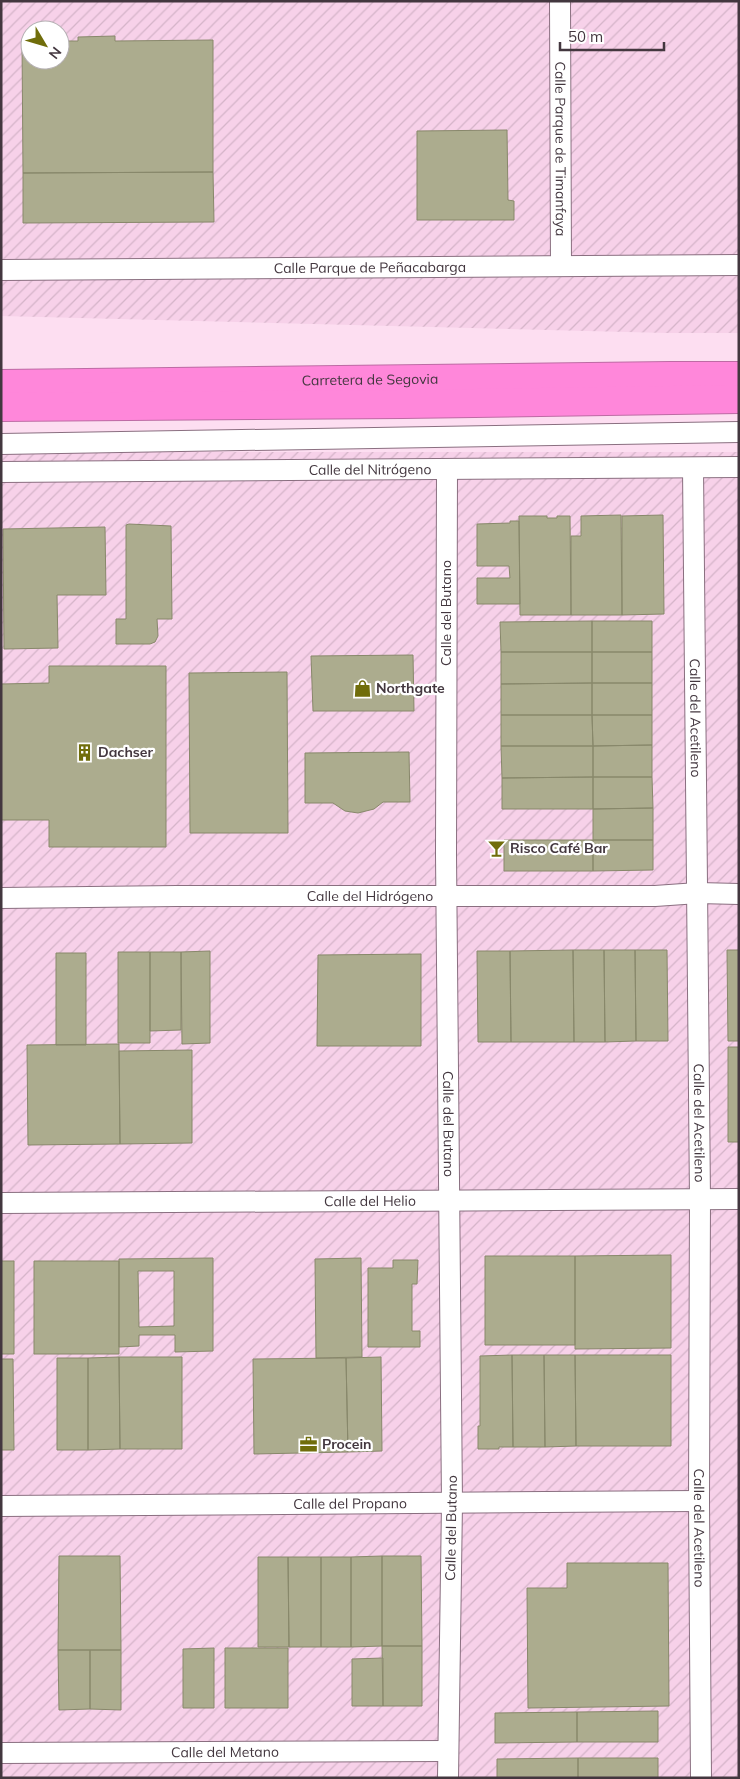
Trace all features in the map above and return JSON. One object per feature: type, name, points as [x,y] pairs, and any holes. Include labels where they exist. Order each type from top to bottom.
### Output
[{"type":"highway","name":"Carretera de Segovia","points":[[1,384],[739,376]]},
{"type":"highway","name":"Carretera de Segovia","points":[[1,407],[739,399]]},
{"type":"street","name":"Calle Parque de Timanfaya","points":[[560,1],[561,266]]},
{"type":"street","name":"Calle Parque de Peñacabarga","points":[[1,270],[739,265]]},
{"type":"street","points":[[1,444],[739,432]]},
{"type":"street","name":"Calle del Nitrógeno","points":[[1,472],[739,467]]},
{"type":"street","name":"Calle del Acetileno","points":[[693,468],[700,1199],[699,1500],[701,1778]]},
{"type":"street","name":"Calle del Butano","points":[[447,469],[447,896],[452,1503],[448,1778]]},
{"type":"street","name":"Calle del Hidrógeno","points":[[1,898],[739,894]]},
{"type":"street","name":"Calle del Helio","points":[[1,1203],[739,1199]]},
{"type":"street","name":"Calle del Propano","points":[[1,1506],[699,1500]]},
{"type":"street","name":"Calle del Metano","points":[[1,1753],[447,1751]]},
{"type":"shaded area","points":[[1,1],[739,1],[739,333],[666,333],[1,316]]},
{"type":"shaded area","points":[[739,452],[739,1778],[1,1778],[1,453]]},
{"type":"building","points":[[115,36],[115,41],[213,40],[213,172],[23,173],[22,70],[70,70],[70,41],[78,41],[78,37]]},
{"type":"building","points":[[507,130],[508,200],[514,201],[514,220],[417,220],[417,131]]},
{"type":"building","points":[[213,172],[214,222],[23,223],[23,173]]},
{"type":"building","points":[[621,515],[622,615],[571,615],[571,536],[581,536],[581,516]]},
{"type":"building","points":[[663,515],[664,614],[622,615],[622,516]]},
{"type":"building","points":[[519,516],[557,518],[557,516],[570,516],[571,615],[520,615]]},
{"type":"building","points":[[510,521],[519,521],[520,604],[477,604],[477,578],[510,578],[509,566],[477,566],[477,524],[510,523]]},
{"type":"building","points":[[126,525],[171,526],[172,619],[157,619],[158,636],[155,642],[150,644],[116,644],[116,619],[126,619]]},
{"type":"building","points":[[105,527],[106,595],[57,595],[58,648],[4,649],[3,529]]},
{"type":"building","points":[[592,621],[652,621],[652,652],[592,652]]},
{"type":"building","points":[[592,621],[592,652],[501,652],[500,622]]},
{"type":"building","points":[[501,652],[592,652],[592,683],[501,684]]},
{"type":"building","points":[[592,652],[652,652],[652,683],[592,683]]},
{"type":"building","points":[[413,655],[414,711],[313,711],[311,656]]},
{"type":"building","name":"Dachser","points":[[49,666],[166,666],[166,847],[49,847],[49,820],[1,820],[1,684],[49,683]]},
{"type":"building","points":[[287,672],[288,833],[190,833],[189,673]]},
{"type":"building","points":[[592,683],[652,683],[652,715],[592,715]]},
{"type":"building","points":[[592,683],[592,715],[501,715],[501,684]]},
{"type":"building","points":[[501,715],[592,715],[593,746],[501,746]]},
{"type":"building","points":[[592,715],[652,715],[652,745],[593,746]]},
{"type":"building","points":[[652,745],[652,777],[593,777],[593,746]]},
{"type":"building","points":[[501,746],[593,746],[593,777],[502,778]]},
{"type":"building","points":[[409,752],[410,802],[383,802],[374,809],[358,813],[345,811],[333,803],[305,803],[305,753]]},
{"type":"building","points":[[593,777],[652,777],[653,808],[593,809]]},
{"type":"building","points":[[593,777],[593,809],[502,809],[502,778]]},
{"type":"building","points":[[653,808],[653,840],[593,840],[593,809]]},
{"type":"building","points":[[504,840],[593,840],[593,871],[504,871]]},
{"type":"building","points":[[593,840],[653,840],[653,870],[593,871]]},
{"type":"building","points":[[573,950],[574,1042],[511,1042],[510,951]]},
{"type":"building","points":[[573,950],[604,950],[605,1042],[574,1042]]},
{"type":"building","points":[[604,950],[635,950],[636,1041],[605,1042]]},
{"type":"building","points":[[635,950],[667,950],[668,1041],[636,1041]]},
{"type":"building","points":[[727,950],[739,950],[739,1041],[728,1041]]},
{"type":"building","points":[[210,951],[210,1043],[182,1044],[181,952]]},
{"type":"building","points":[[477,951],[510,951],[511,1042],[478,1042]]},
{"type":"building","points":[[118,952],[150,952],[150,1043],[118,1043]]},
{"type":"building","points":[[150,952],[181,952],[181,1030],[150,1031]]},
{"type":"building","points":[[56,953],[86,953],[86,1045],[56,1045]]},
{"type":"building","points":[[421,954],[421,1046],[317,1046],[318,955]]},
{"type":"building","points":[[119,1044],[120,1144],[28,1145],[27,1045]]},
{"type":"building","points":[[728,1047],[739,1047],[739,1142],[728,1142]]},
{"type":"building","points":[[192,1050],[192,1143],[120,1144],[119,1051]]},
{"type":"building","points":[[671,1255],[671,1348],[575,1349],[575,1256]]},
{"type":"building","points":[[485,1256],[575,1256],[575,1345],[485,1345]]},
{"type":"building","points":[[213,1258],[213,1351],[175,1352],[175,1335],[139,1335],[139,1346],[119,1347],[119,1259]],"holes":[[[138,1271],[174,1271],[174,1326],[139,1327]]]},
{"type":"building","points":[[361,1258],[362,1357],[316,1358],[315,1259]]},
{"type":"building","points":[[393,1260],[418,1260],[417,1284],[412,1284],[412,1331],[420,1331],[420,1347],[368,1347],[368,1268],[393,1268]]},
{"type":"building","points":[[1,1261],[14,1261],[14,1354],[1,1354]]},
{"type":"building","points":[[34,1261],[119,1261],[119,1354],[34,1354]]},
{"type":"building","points":[[512,1355],[513,1447],[478,1449],[478,1426],[480,1426],[480,1356]]},
{"type":"building","points":[[512,1355],[544,1355],[545,1447],[513,1447]]},
{"type":"building","points":[[544,1355],[575,1355],[576,1446],[545,1447]]},
{"type":"building","points":[[575,1355],[671,1355],[671,1446],[576,1446]]},
{"type":"building","points":[[119,1357],[182,1357],[182,1449],[120,1449]]},
{"type":"building","points":[[119,1357],[120,1449],[88,1450],[88,1358]]},
{"type":"building","points":[[381,1357],[382,1451],[348,1452],[346,1358]]},
{"type":"building","points":[[57,1358],[88,1358],[88,1450],[57,1450]]},
{"type":"building","points":[[346,1358],[348,1452],[254,1454],[253,1359]]},
{"type":"building","points":[[1,1359],[13,1359],[14,1450],[1,1450]]},
{"type":"building","points":[[59,1556],[120,1556],[121,1650],[58,1650]]},
{"type":"building","points":[[382,1556],[382,1646],[351,1647],[351,1557]]},
{"type":"building","points":[[382,1556],[421,1556],[422,1646],[382,1646]]},
{"type":"building","points":[[258,1557],[288,1557],[289,1647],[258,1647]]},
{"type":"building","points":[[288,1557],[321,1557],[321,1647],[289,1647]]},
{"type":"building","points":[[321,1557],[351,1557],[351,1647],[321,1647]]},
{"type":"building","points":[[567,1563],[668,1563],[669,1706],[528,1708],[527,1588],[567,1588]]},
{"type":"building","points":[[382,1646],[422,1646],[422,1706],[383,1706]]},
{"type":"building","points":[[214,1648],[214,1708],[183,1708],[183,1649]]},
{"type":"building","points":[[225,1648],[288,1648],[288,1708],[225,1708]]},
{"type":"building","points":[[58,1650],[90,1650],[90,1709],[59,1710]]},
{"type":"building","points":[[90,1650],[121,1650],[121,1710],[90,1709]]},
{"type":"building","points":[[383,1658],[383,1706],[352,1706],[352,1659]]},
{"type":"building","points":[[658,1711],[658,1742],[577,1742],[577,1712]]},
{"type":"building","points":[[577,1712],[577,1742],[495,1743],[495,1713]]},
{"type":"building","points":[[578,1758],[578,1778],[497,1778],[497,1759]]},
{"type":"building","points":[[578,1758],[658,1758],[658,1778],[578,1778]]},
{"type":"place","name":"Northgate","points":[[362,688]]},
{"type":"place","name":"Dachser","points":[[84,752]]},
{"type":"place","name":"Risco Café Bar","points":[[496,848]]},
{"type":"place","name":"Procein","points":[[308,1444]]}]
